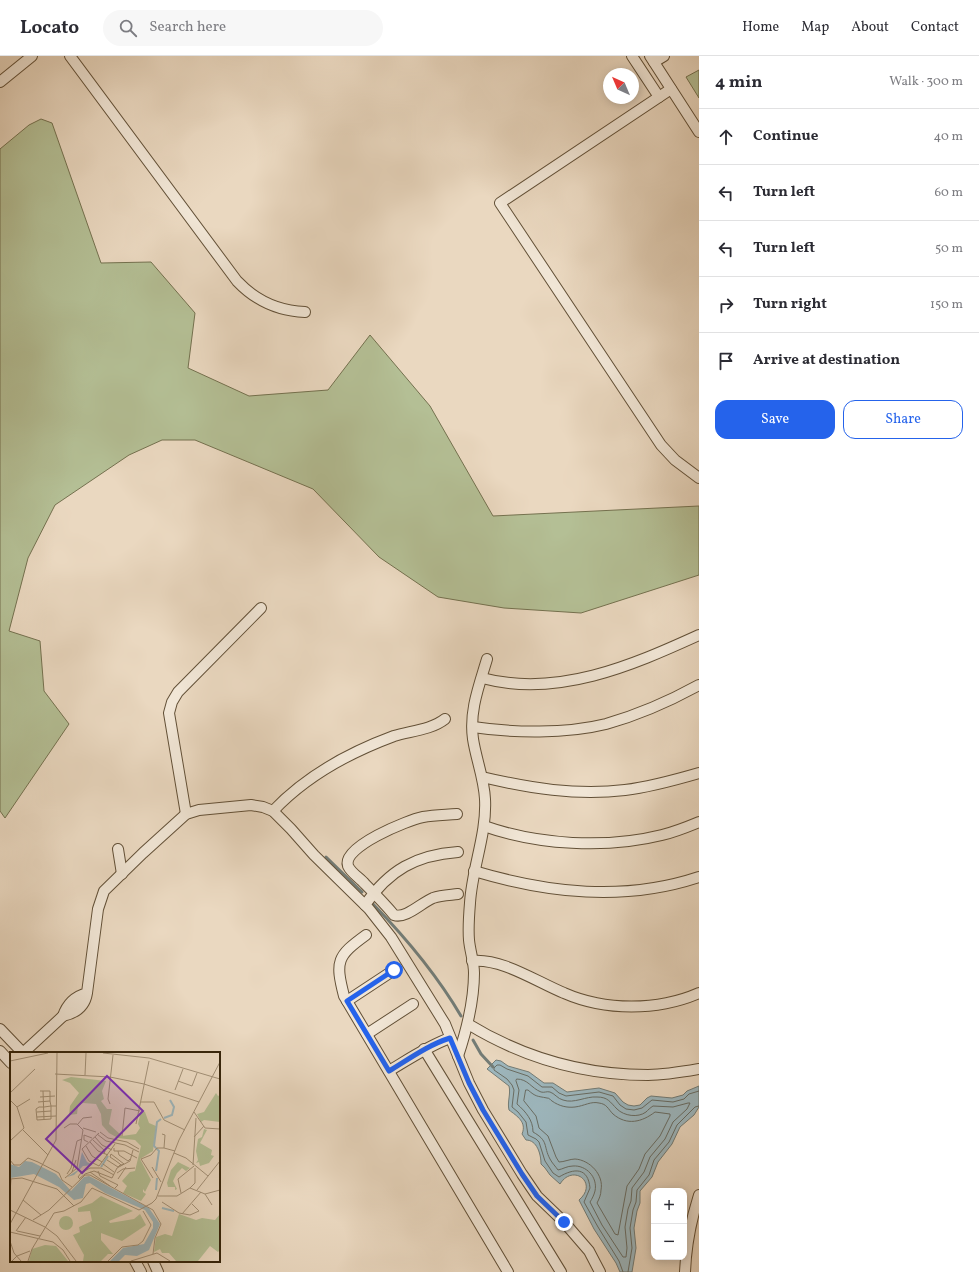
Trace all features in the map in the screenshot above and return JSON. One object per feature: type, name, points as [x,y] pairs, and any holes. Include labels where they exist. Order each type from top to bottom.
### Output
[{"type":"street","points":[[0,82],[32,56]]},
{"type":"street","points":[[70,56],[237,281],[248,292],[268,304],[291,311],[305,312]]},
{"type":"street","points":[[632,56],[659,97]]},
{"type":"street","points":[[664,56],[652,59],[699,132]]},
{"type":"street","points":[[671,89],[500,203],[661,445],[675,460],[699,478]]},
{"type":"street","points":[[186,814],[169,713],[172,702],[178,692],[261,608]]},
{"type":"street","points":[[482,678],[508,684],[523,685],[540,685],[573,681],[612,670],[699,635]]},
{"type":"street","points":[[458,1056],[468,1024],[473,990],[474,971],[469,938],[470,904],[474,871],[486,814],[482,777],[473,739],[472,727],[474,702],[487,659]]},
{"type":"street","points":[[472,727],[498,730],[548,731],[584,728],[606,724],[658,704],[699,685]]},
{"type":"street","points":[[273,811],[311,778],[351,754],[395,736],[439,724],[445,719]]},
{"type":"street","points":[[482,777],[547,789],[573,792],[597,792],[625,790],[699,773]]},
{"type":"street","points":[[24,1052],[63,1016],[66,1008],[80,994],[87,993],[98,909],[104,891],[169,828],[186,814],[199,810],[251,805],[263,807],[273,811],[291,829],[314,855],[365,905],[391,937],[408,962],[445,1024],[469,1083],[483,1110],[522,1174],[537,1196],[564,1222],[589,1251],[600,1272]]},
{"type":"street","points":[[457,814],[423,817],[384,832],[367,842],[351,855],[348,859],[347,865],[350,871],[374,892],[394,915],[405,915],[434,898],[458,894]]},
{"type":"street","points":[[484,826],[526,838],[558,842],[594,843],[642,839],[662,835],[699,822]]},
{"type":"street","points":[[118,850],[122,874]]},
{"type":"street","points":[[365,905],[384,880],[411,862],[442,853],[458,852]]},
{"type":"street","points":[[474,871],[504,880],[538,887],[584,892],[644,890],[699,877]]},
{"type":"street","points":[[366,935],[348,948],[342,956],[339,966],[340,980],[344,996],[508,1272]]},
{"type":"street","points":[[472,961],[488,961],[516,971],[564,994],[582,1000],[612,1005],[651,1005],[680,1000],[699,993]]},
{"type":"street","points":[[347,1001],[394,970]]},
{"type":"street","points":[[367,1034],[413,1004]]},
{"type":"street","points":[[468,1024],[497,1040],[537,1058],[585,1069],[618,1074],[648,1075],[676,1073],[699,1069]]},
{"type":"street","points":[[0,1029],[22,1052]]},
{"type":"street","points":[[389,1071],[424,1049],[450,1038]]},
{"type":"street","points":[[424,1049],[561,1272]]},
{"type":"street","points":[[0,1051],[10,1062]]},
{"type":"street","points":[[685,1272],[687,1243],[692,1216],[699,1195]]},
{"type":"street","points":[[136,1262],[141,1272]]},
{"type":"street","points":[[153,1262],[158,1272]]},
{"type":"green space","points":[[699,70],[699,98],[686,77]]},
{"type":"green space","points":[[41,119],[52,123],[101,263],[151,262],[195,313],[188,368],[249,396],[328,390],[370,335],[430,406],[493,516],[699,506],[699,575],[581,613],[504,608],[438,597],[379,557],[313,489],[195,440],[162,440],[129,455],[55,505],[28,558],[9,631],[40,641],[44,691],[69,724],[5,818],[0,811],[0,149],[29,125]]},
{"type":"water","points":[[496,1060],[501,1061],[508,1066],[529,1072],[544,1083],[553,1083],[567,1092],[599,1088],[615,1093],[623,1102],[634,1106],[640,1105],[651,1096],[672,1098],[683,1095],[687,1091],[699,1086],[699,1107],[694,1115],[680,1127],[672,1144],[658,1162],[652,1177],[640,1191],[640,1203],[634,1228],[636,1248],[632,1272],[620,1272],[616,1263],[594,1229],[579,1200],[584,1194],[586,1187],[582,1178],[577,1175],[571,1175],[565,1178],[560,1184],[541,1164],[538,1148],[533,1142],[526,1140],[522,1134],[522,1123],[518,1117],[509,1110],[509,1086],[487,1069]]},
{"type":"waterway","points":[[326,857],[362,892]]},
{"type":"waterway","points":[[373,904],[420,957],[442,986],[461,1016]]},
{"type":"waterway","points":[[473,1040],[481,1054],[493,1067]]},
{"type":"route","points":[[394,970],[347,1001],[389,1071],[424,1049],[450,1038],[469,1083],[483,1110],[528,1184],[537,1196],[564,1222]]}]
